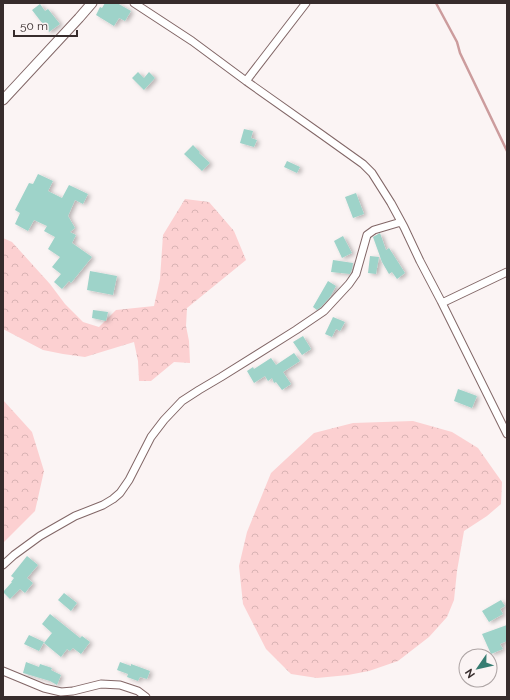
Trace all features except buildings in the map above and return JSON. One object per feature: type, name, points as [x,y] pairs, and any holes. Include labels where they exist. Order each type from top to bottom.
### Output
[{"type":"street","points":[[3,100],[92,3]]},
{"type":"street","points":[[134,3],[192,41],[363,164],[372,173],[401,222],[507,434]]},
{"type":"street","points":[[246,81],[306,3]]},
{"type":"street","points":[[3,565],[40,536],[75,516],[103,505],[120,493],[130,480],[151,438],[164,420],[182,401],[221,378],[324,311],[349,284],[356,274],[368,235],[374,230],[401,222]]},
{"type":"street","points":[[442,303],[507,272]]},
{"type":"street","points":[[3,671],[44,688],[61,692],[73,691],[101,684],[120,685],[138,691],[146,697]]},
{"type":"green space","points":[[185,199],[209,202],[234,231],[246,260],[187,308],[186,326],[189,341],[190,363],[174,362],[151,381],[139,381],[138,361],[134,342],[85,357],[43,350],[3,329],[3,238],[12,242],[50,284],[65,304],[83,322],[99,327],[116,310],[154,306],[160,279],[163,235]]},
{"type":"green space","points":[[3,400],[32,432],[44,471],[35,511],[3,543]]},
{"type":"green space","points":[[413,421],[452,432],[478,448],[502,482],[501,504],[487,516],[464,531],[454,600],[447,617],[429,637],[398,661],[369,671],[348,675],[317,678],[291,674],[266,649],[243,604],[239,566],[247,532],[271,473],[314,433],[353,423]]},
{"type":"waterway","points":[[436,3],[457,42],[460,53],[507,151]]}]
